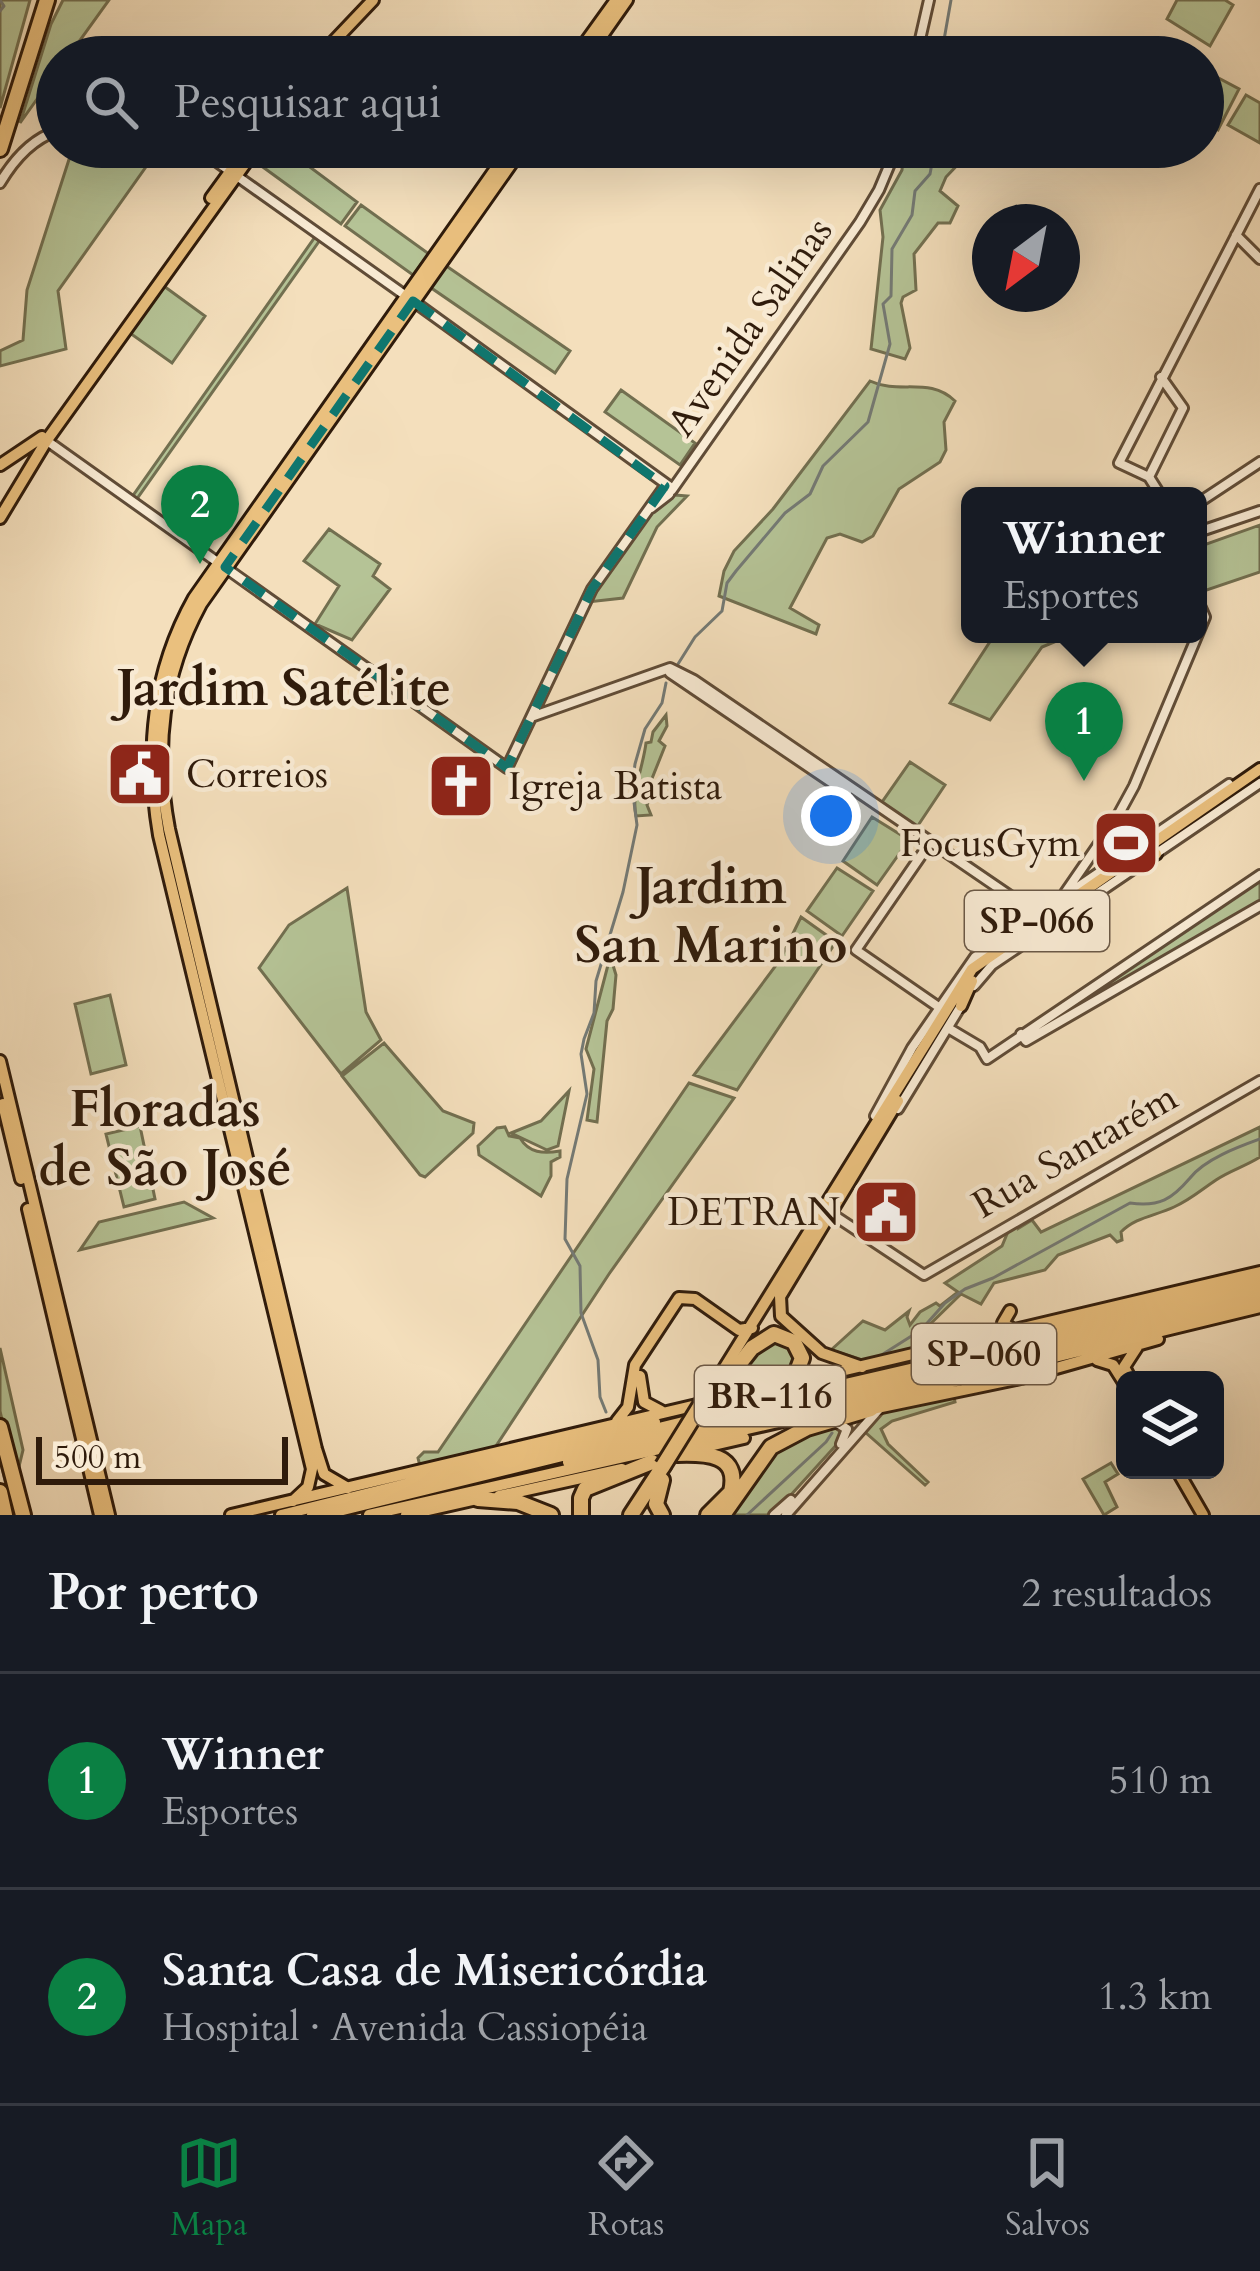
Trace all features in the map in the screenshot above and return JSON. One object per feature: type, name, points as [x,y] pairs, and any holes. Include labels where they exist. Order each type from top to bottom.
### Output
[{"type":"highway","points":[[19,158],[5,153],[43,0]]},
{"type":"highway","points":[[0,125],[43,0]]},
{"type":"highway","points":[[0,149],[24,78]]},
{"type":"highway","name":"SP-060","points":[[314,1515],[1260,1286]]},
{"type":"highway","name":"SP-060","points":[[343,1515],[1260,1307]]},
{"type":"highway","points":[[733,1368],[766,1337],[787,1336],[797,1344],[801,1367],[777,1386]]},
{"type":"highway","name":"SP-066","points":[[660,1471],[733,1368]]},
{"type":"highway","points":[[723,1515],[771,1447],[787,1436],[840,1424],[876,1408]]},
{"type":"highway","points":[[1,1433],[25,1515]]},
{"type":"highway","points":[[578,1468],[662,1442]]},
{"type":"highway","points":[[677,1454],[719,1457],[732,1471],[730,1492],[708,1515]]},
{"type":"highway","points":[[581,1515],[585,1489],[660,1471]]},
{"type":"highway","points":[[632,1515],[660,1471]]},
{"type":"highway","points":[[660,1471],[656,1504],[662,1515]]},
{"type":"highway","points":[[0,1492],[5,1515]]},
{"type":"highway","points":[[478,1499],[518,1502],[551,1515]]},
{"type":"main road","points":[[340,36],[376,0]]},
{"type":"main road","points":[[346,36],[376,0]]},
{"type":"main road","points":[[589,36],[616,0]]},
{"type":"main road","points":[[602,36],[627,0]]},
{"type":"main road","points":[[233,174],[236,168]]},
{"type":"main road","points":[[0,518],[44,439],[238,168]]},
{"type":"main road","points":[[410,298],[431,276],[443,243],[496,168]]},
{"type":"main road","points":[[318,1475],[164,801],[159,712],[164,667],[218,563],[507,168]]},
{"type":"main road","points":[[0,465],[44,439]]},
{"type":"main road","points":[[2,494],[36,453]]},
{"type":"main road","name":"SP-066","points":[[733,1368],[880,1136],[979,962],[1152,849],[1259,771]]},
{"type":"main road","name":"SP-066","points":[[1097,881],[1259,771]]},
{"type":"main road","points":[[1134,860],[1152,849],[1155,834]]},
{"type":"main road","name":"SP-066","points":[[716,1386],[741,1331],[976,973],[1038,921]]},
{"type":"main road","points":[[188,922],[213,1013],[253,1204]]},
{"type":"main road","points":[[961,1006],[976,973]]},
{"type":"main road","points":[[213,1013],[229,1016]]},
{"type":"main road","points":[[0,1061],[104,1515]]},
{"type":"main road","points":[[885,1097],[897,1089]]},
{"type":"main road","points":[[0,1090],[104,1515]]},
{"type":"main road","points":[[231,1515],[1260,1272]]},
{"type":"main road","name":"BR-116","points":[[281,1515],[626,1429],[1260,1286]]},
{"type":"main road","points":[[780,1296],[781,1316],[814,1347],[865,1368]]},
{"type":"main road","points":[[609,1425],[628,1407],[635,1365],[679,1298],[695,1299],[741,1331]]},
{"type":"main road","points":[[664,1412],[644,1402],[638,1387],[642,1362],[674,1310],[693,1303],[728,1328],[741,1331]]},
{"type":"main road","points":[[406,1515],[660,1471],[677,1454],[1088,1360],[1260,1307]]},
{"type":"main road","name":"BR-116","points":[[369,1515],[1260,1307]]},
{"type":"main road","points":[[1010,1312],[1004,1325],[1015,1331]]},
{"type":"main road","points":[[989,1346],[1052,1322]]},
{"type":"main road","points":[[716,1386],[741,1331]]},
{"type":"main road","points":[[919,1390],[1161,1338]]},
{"type":"main road","points":[[1127,1371],[1126,1360],[1144,1342]]},
{"type":"main road","points":[[1088,1360],[1113,1364],[1119,1371]]},
{"type":"main road","points":[[318,1475],[348,1488]]},
{"type":"main road","points":[[293,1501],[318,1475]]},
{"type":"main road","points":[[1186,1479],[1207,1515]]},
{"type":"main road","points":[[242,1515],[262,1508]]},
{"type":"street","points":[[921,36],[929,0]]},
{"type":"street","points":[[0,183],[36,142]]},
{"type":"street","points":[[225,168],[653,472],[668,489]]},
{"type":"street","name":"Avenida Salinas","points":[[218,563],[507,768],[592,590],[645,512],[682,475],[860,222],[888,168]]},
{"type":"street","points":[[1155,487],[1149,478],[1120,464],[1260,189]]},
{"type":"street","points":[[1236,235],[1260,258]]},
{"type":"street","points":[[1180,340],[1193,306],[1204,298]]},
{"type":"street","points":[[1149,478],[1183,408],[1161,377]]},
{"type":"street","points":[[44,439],[218,563]]},
{"type":"street","points":[[1207,496],[1260,462]]},
{"type":"street","points":[[1207,529],[1260,511]]},
{"type":"street","points":[[855,1156],[885,1097],[946,1017],[961,1006],[986,969],[1062,898],[1116,819],[1194,643]]},
{"type":"street","points":[[532,717],[665,668],[694,680],[1038,921]]},
{"type":"street","points":[[640,679],[670,673],[1038,921]]},
{"type":"street","points":[[540,700],[548,710]]},
{"type":"street","points":[[1097,881],[1155,834],[1259,771]]},
{"type":"street","points":[[927,846],[856,950],[946,1017],[987,1059],[1260,875]]},
{"type":"street","points":[[1062,898],[1152,849]]},
{"type":"street","points":[[1079,871],[1097,881]]},
{"type":"street","points":[[1022,1034],[1026,1041],[1260,906]]},
{"type":"street","name":"Rua Santarém","points":[[832,1214],[922,1274],[1260,1081]]},
{"type":"street","points":[[786,1515],[876,1408]]},
{"type":"street","points":[[774,1515],[847,1436],[840,1424],[853,1423],[862,1429]]},
{"type":"highlighted area","points":[[413,301],[665,486],[592,589],[507,768],[225,567]]},
{"type":"green space","points":[[0,0],[30,0],[0,108]]},
{"type":"green space","points":[[63,0],[109,0],[83,36],[47,36]]},
{"type":"green space","points":[[1177,0],[1225,0],[1233,5],[1216,36],[1194,36],[1167,19]]},
{"type":"green space","points":[[36,72],[36,101],[20,123]]},
{"type":"green space","points":[[1224,81],[1239,89],[1224,118]]},
{"type":"green space","points":[[1246,95],[1260,103],[1260,143],[1228,125]]},
{"type":"green space","points":[[66,168],[145,168],[58,291],[66,349],[0,366],[0,351],[23,340],[27,290]]},
{"type":"green space","points":[[264,168],[311,168],[357,202],[341,224]]},
{"type":"green space","points":[[955,168],[940,191],[958,206],[950,223],[938,223],[914,254],[916,290],[901,303],[910,348],[905,359],[871,349],[883,237],[880,210],[902,170]]},
{"type":"green space","points":[[361,205],[429,254],[413,275],[345,226]]},
{"type":"green space","points":[[315,237],[320,240],[136,500],[132,497]]},
{"type":"green space","points":[[442,263],[570,351],[555,373],[427,285]]},
{"type":"green space","points":[[161,284],[205,316],[172,363],[127,331]]},
{"type":"green space","points":[[870,381],[935,389],[955,401],[944,422],[946,450],[940,462],[899,489],[873,536],[862,542],[840,534],[827,538],[790,608],[819,625],[816,634],[719,596],[734,551],[773,509]]},
{"type":"green space","points":[[621,390],[695,443],[680,465],[605,412]]},
{"type":"green space","points":[[675,495],[687,496],[657,527],[623,598],[588,602],[654,510]]},
{"type":"green space","points":[[1260,525],[1260,572],[1207,590],[1207,544]]},
{"type":"green space","points":[[329,529],[380,564],[373,576],[390,589],[352,640],[315,624],[339,586],[304,561]]},
{"type":"green space","points":[[989,643],[1052,643],[1042,647],[990,720],[950,703]]},
{"type":"green space","points":[[666,715],[667,726],[659,741],[665,746],[647,791],[651,815],[636,816],[636,789],[646,743]]},
{"type":"green space","points":[[910,762],[945,785],[915,830],[880,805]]},
{"type":"green space","points":[[872,817],[909,840],[877,885],[843,861]]},
{"type":"green space","points":[[837,868],[873,891],[842,936],[807,911]]},
{"type":"green space","points":[[1260,877],[1260,903],[1026,1040],[1023,1035]]},
{"type":"green space","points":[[347,888],[366,1012],[381,1040],[341,1074],[259,968],[289,925]]},
{"type":"green space","points":[[801,917],[836,942],[737,1090],[694,1075],[780,960]]},
{"type":"green space","points":[[619,944],[620,955],[612,962],[616,975],[613,1009],[607,1021],[597,1122],[587,1120],[594,1069],[586,1049],[608,965],[607,946]]},
{"type":"green space","points":[[110,995],[126,1065],[91,1074],[75,1004]]},
{"type":"green space","points":[[384,1043],[443,1111],[474,1123],[473,1133],[425,1177],[342,1076]]},
{"type":"green space","points":[[689,1083],[734,1098],[609,1274],[494,1449],[420,1466],[418,1458],[424,1452],[438,1452]]},
{"type":"green space","points":[[569,1091],[558,1146],[547,1150],[511,1133],[541,1121]]},
{"type":"green space","points":[[140,1126],[155,1199],[124,1207],[106,1134]]},
{"type":"green space","points":[[505,1127],[509,1136],[520,1138],[532,1149],[560,1151],[560,1157],[551,1162],[551,1176],[541,1196],[479,1155],[478,1146],[497,1128]]},
{"type":"green space","points":[[1260,1127],[1260,1157],[1180,1204],[1133,1223],[1121,1232],[1122,1240],[1117,1242],[1110,1235],[1058,1255],[1045,1270],[994,1283],[981,1304],[961,1294],[916,1338],[928,1344],[872,1363],[831,1350],[863,1321],[885,1330],[909,1311],[910,1325],[920,1312],[936,1303],[940,1306],[958,1292],[945,1283],[1002,1246],[1007,1234],[1003,1229],[1021,1218],[1019,1228],[1032,1220],[1041,1232]]},
{"type":"green space","points":[[184,1202],[213,1218],[80,1250],[99,1222]]},
{"type":"green space","points":[[769,1338],[788,1340],[798,1364],[777,1384],[721,1397],[738,1369]]},
{"type":"green space","points":[[0,1348],[23,1450],[16,1479],[0,1411]]},
{"type":"green space","points":[[954,1397],[955,1402],[892,1421],[881,1429],[888,1444],[928,1482],[925,1485],[865,1432],[878,1412]]},
{"type":"green space","points":[[836,1423],[844,1430],[839,1442],[779,1508],[767,1515],[725,1515],[774,1449]]},
{"type":"green space","points":[[1111,1463],[1116,1475],[1105,1482],[1117,1507],[1104,1515],[1083,1479]]},
{"type":"waterway","points":[[0,0],[4,6],[0,11]]},
{"type":"waterway","points":[[945,36],[951,0]]},
{"type":"waterway","points":[[678,664],[695,637],[722,611],[727,583],[736,571],[785,513],[810,494],[823,466],[868,422],[890,344],[883,304],[891,296],[892,249],[912,215],[915,191],[931,168]]},
{"type":"waterway","points":[[606,1412],[600,1397],[598,1360],[581,1313],[580,1266],[565,1239],[567,1179],[587,1094],[581,1054],[637,825],[632,787],[635,764],[666,683]]},
{"type":"waterway","points":[[872,1361],[921,1330],[965,1289],[1130,1203],[1164,1200],[1213,1159],[1260,1139]]},
{"type":"waterway","points":[[747,1515],[832,1433]]},
{"type":"waterway","points":[[0,1459],[13,1515]]},
{"type":"place","name":"Santa Casa de Misericórdia","points":[[200,564]]},
{"type":"place","name":"Correios","points":[[140,774]]},
{"type":"place","name":"Winner","points":[[1084,781]]},
{"type":"place","name":"Igreja Batista","points":[[461,786]]},
{"type":"place","name":"FocusGym","points":[[1126,843]]},
{"type":"place","name":"DETRAN","points":[[886,1212]]},
{"type":"district","name":"Jardim Satélite","points":[[284,689]]},
{"type":"district","name":"Jardim San Marino","points":[[711,916]]},
{"type":"district","name":"Floradas de São José","points":[[165,1139]]}]
